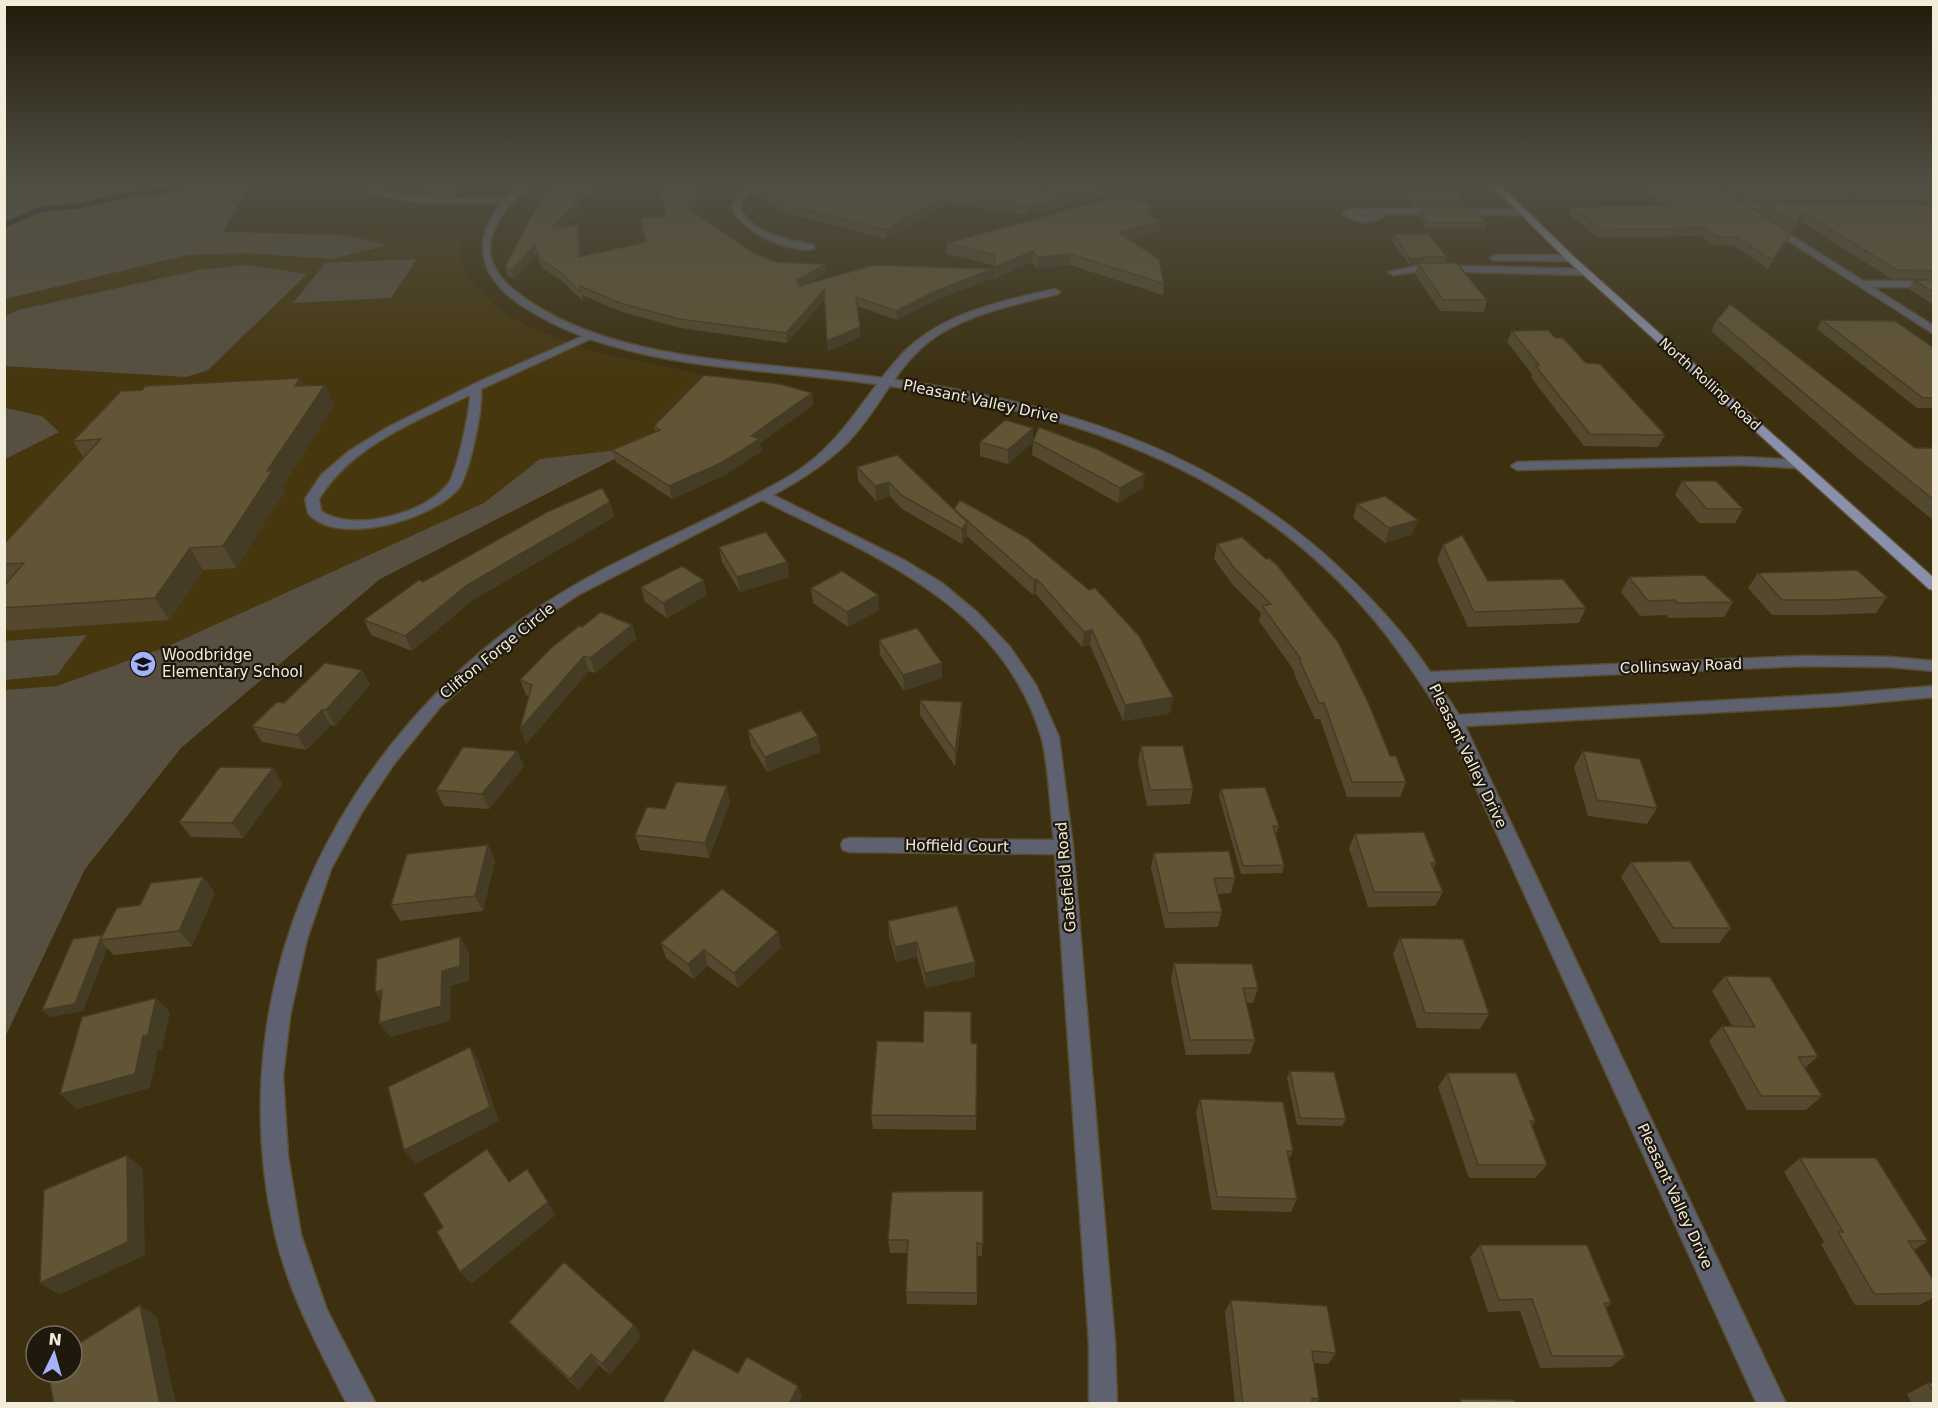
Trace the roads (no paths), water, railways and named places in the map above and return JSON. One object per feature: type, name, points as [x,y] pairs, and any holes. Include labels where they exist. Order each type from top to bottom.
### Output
[{"type":"main road","name":"North Rolling Road","points":[[1557,246],[1934,586]]},
{"type":"street","name":"Pleasant Valley Drive","points":[[486,246],[485,256],[491,270],[505,287],[526,304],[554,319],[594,335],[672,355],[888,382],[1060,416],[1164,456],[1218,484],[1266,513],[1350,583],[1395,632],[1429,677],[1454,721],[1772,1404]]},
{"type":"street","points":[[806,246],[811,247]]},
{"type":"street","points":[[1802,246],[1934,331]]},
{"type":"street","points":[[1447,264],[1470,258]]},
{"type":"street","points":[[1393,272],[1482,258],[1570,258]]},
{"type":"street","points":[[1447,264],[1586,272]]},
{"type":"street","points":[[1860,284],[1934,284]]},
{"type":"street","name":"Clifton Forge Circle","points":[[362,1404],[316,1316],[292,1245],[276,1156],[272,1076],[279,1016],[297,939],[322,869],[355,808],[388,760],[435,702],[528,622],[573,592],[796,478],[843,440],[906,357],[934,333],[996,305],[1055,292]]},
{"type":"street","points":[[476,389],[477,404],[455,484],[429,508],[385,523],[358,525],[339,524],[321,517],[313,509],[312,499],[318,486],[348,457],[396,427],[476,389],[594,335]]},
{"type":"street","points":[[1517,465],[1741,462],[1798,464]]},
{"type":"street","name":"Gatefield Road","points":[[764,496],[900,563],[937,586],[973,616],[1004,651],[1030,688],[1050,737],[1064,847],[1102,1343],[1103,1404]]},
{"type":"street","name":"Collinsway Road","points":[[1429,677],[1803,661],[1890,662],[1934,666]]},
{"type":"street","points":[[1454,721],[1837,700],[1934,691]]},
{"type":"street","name":"Hoffield Court","points":[[850,845],[1064,847]]},
{"type":"place","name":"Woodbridge Elementary School","points":[[143,664]]}]
